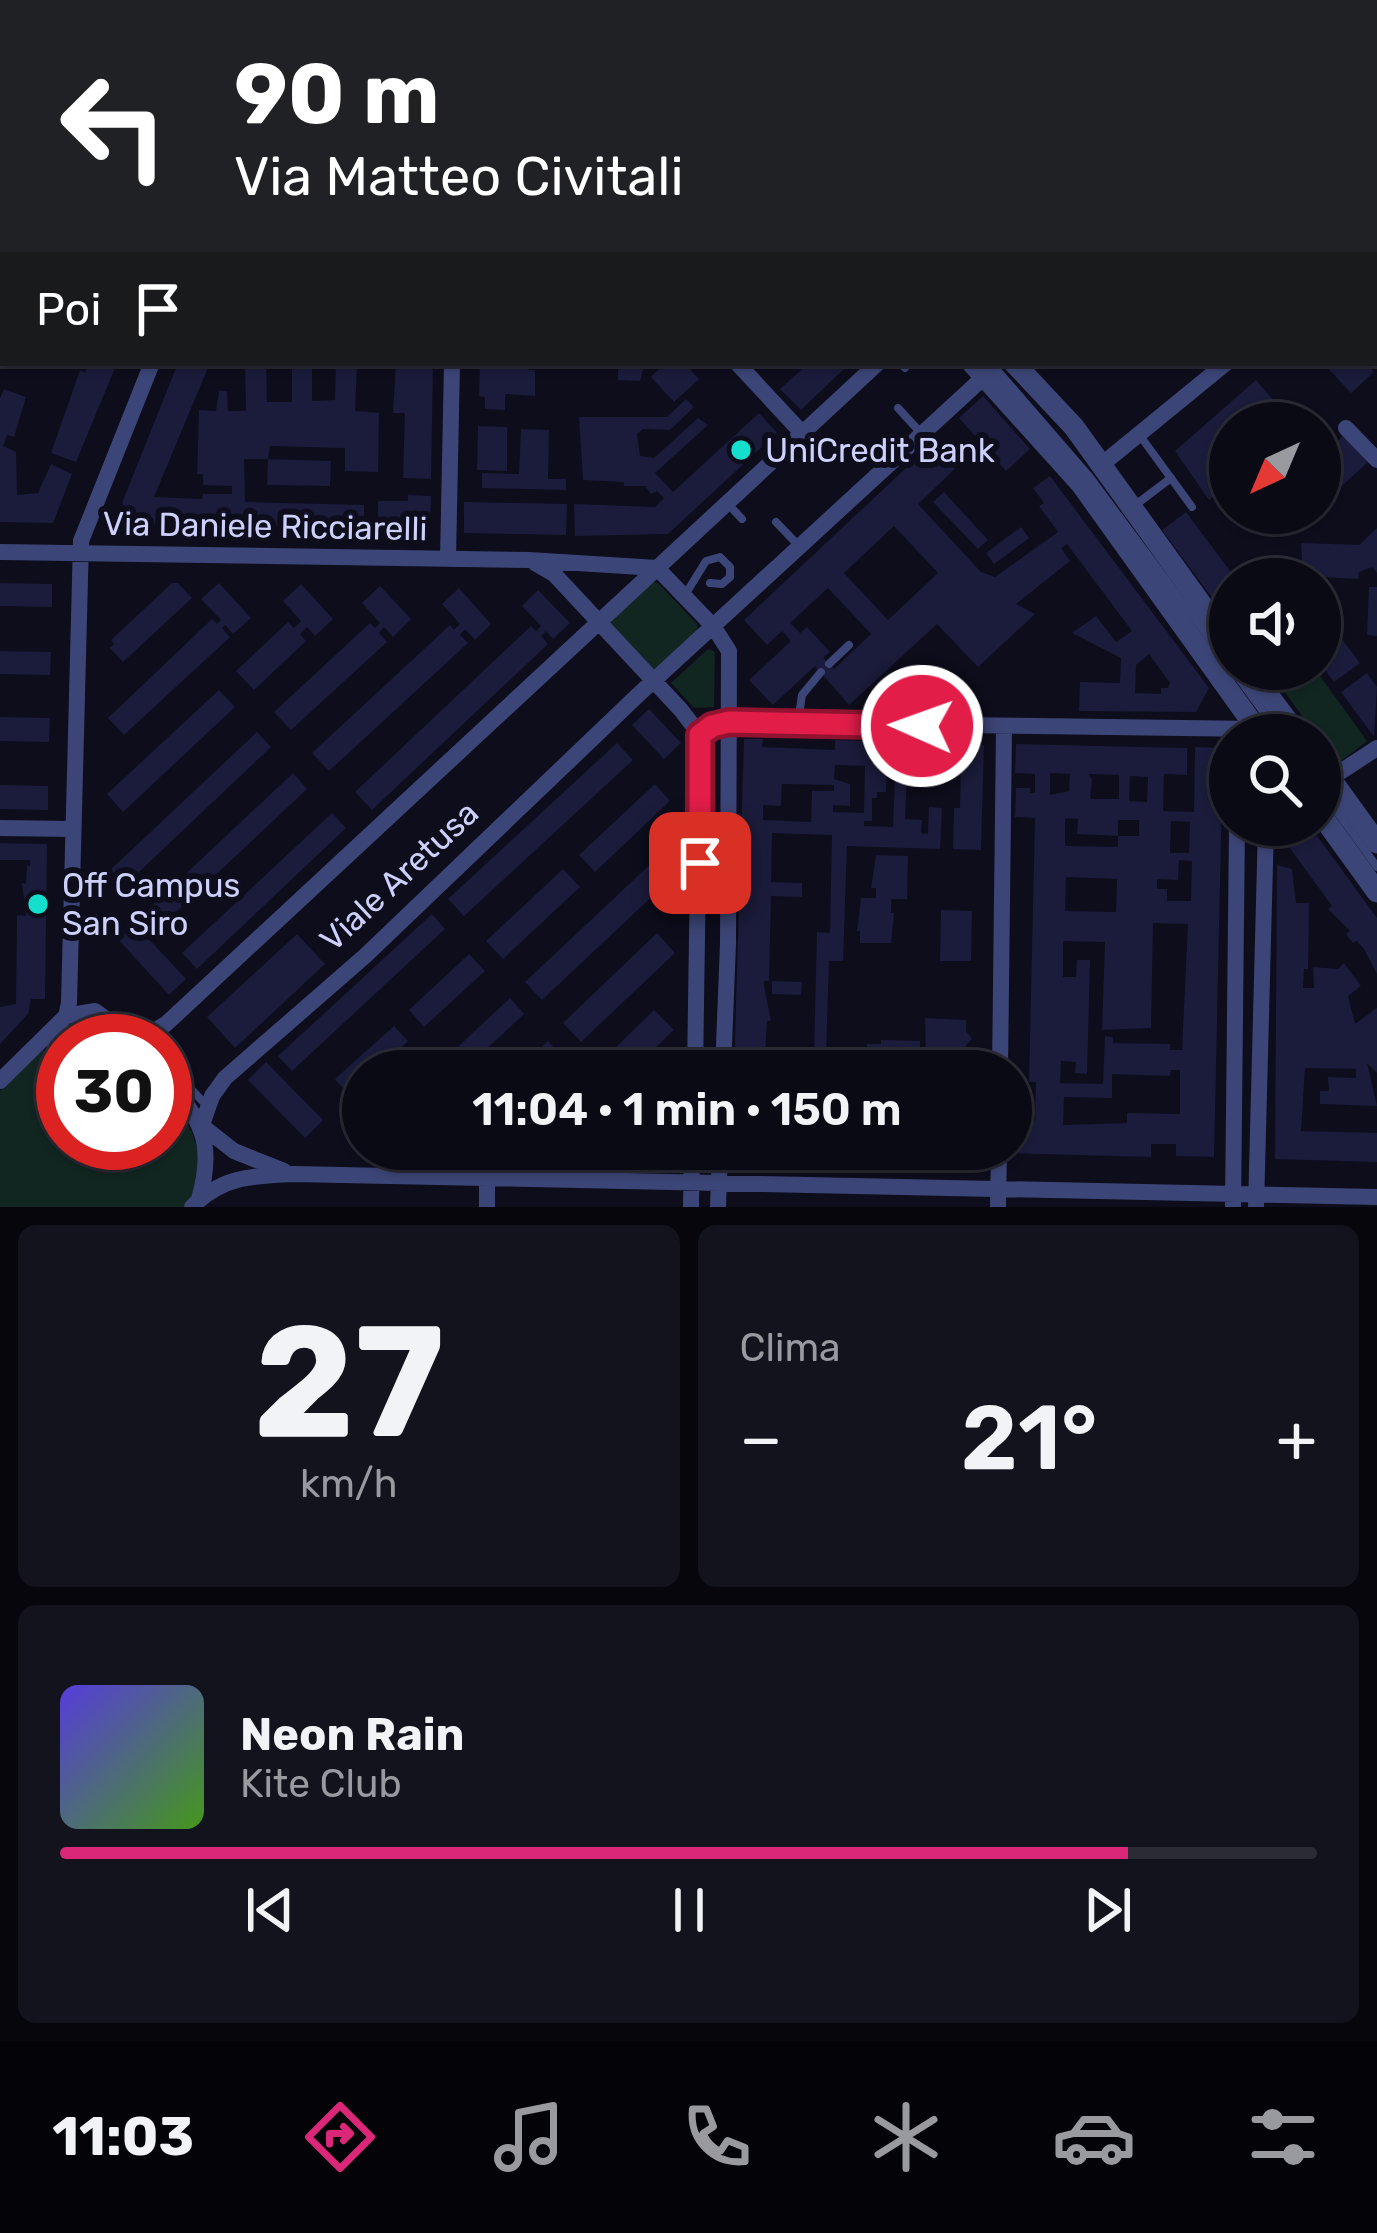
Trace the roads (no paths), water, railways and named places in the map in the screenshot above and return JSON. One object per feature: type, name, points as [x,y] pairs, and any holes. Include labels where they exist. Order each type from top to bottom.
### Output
[{"type":"street","points":[[66,1014],[80,553],[85,529],[151,366]]},
{"type":"street","points":[[448,560],[452,366]]},
{"type":"street","points":[[740,366],[802,433]]},
{"type":"street","name":"Viale Aretusa","points":[[177,1014],[875,366]]},
{"type":"street","points":[[992,366],[1074,427],[1209,615]]},
{"type":"street","points":[[992,366],[1255,714]]},
{"type":"street","name":"Viale Aretusa","points":[[195,1204],[206,1167],[202,1125],[225,1078],[365,956],[992,366]]},
{"type":"street","points":[[1100,466],[1222,366]]},
{"type":"street","points":[[1346,428],[1377,460]]},
{"type":"street","name":"Via Daniele Ricciarelli","points":[[0,552],[529,560],[657,568]]},
{"type":"street","points":[[529,560],[554,574],[700,735],[696,1050]]},
{"type":"street","points":[[657,568],[729,650],[724,1050]]},
{"type":"street","points":[[700,735],[729,722],[1004,728],[1209,726]]},
{"type":"street","points":[[1000,1050],[1004,728]]},
{"type":"street","points":[[1341,770],[1377,748]]},
{"type":"street","points":[[1341,803],[1377,843]]},
{"type":"street","points":[[0,828],[71,829]]},
{"type":"street","points":[[1341,842],[1377,892]]},
{"type":"street","points":[[1233,1200],[1237,846]]},
{"type":"street","points":[[1257,1200],[1265,846]]},
{"type":"street","points":[[0,1081],[36,1047]]},
{"type":"street","points":[[192,1113],[234,1151],[293,1174]]},
{"type":"street","points":[[691,1207],[692,1170]]},
{"type":"street","points":[[718,1207],[719,1170]]},
{"type":"street","points":[[195,1204],[213,1187],[237,1178],[293,1174],[692,1182],[998,1198],[1377,1196]]},
{"type":"street","points":[[487,1207],[488,1179]]},
{"type":"lane","points":[[992,366],[1098,488],[1209,638]]},
{"type":"lane","points":[[898,408],[921,433]]},
{"type":"lane","points":[[1140,436],[1192,507]]},
{"type":"lane","points":[[1131,508],[1171,478]]},
{"type":"lane","points":[[727,502],[742,519]]},
{"type":"lane","points":[[776,522],[798,545]]},
{"type":"lane","points":[[684,596],[706,561],[720,557],[730,567],[730,577],[722,584],[710,584]]},
{"type":"lane","points":[[829,664],[849,646]]},
{"type":"lane","points":[[798,723],[802,695],[821,672]]},
{"type":"lane","points":[[1341,811],[1377,867]]},
{"type":"lane","points":[[699,943],[728,944]]},
{"type":"lane","points":[[192,1090],[207,1107]]},
{"type":"lane","points":[[1234,1144],[1258,1145]]},
{"type":"place","name":"UniCredit Bank","points":[[741,450]]},
{"type":"place","name":"Off Campus San Siro","points":[[38,904]]}]
